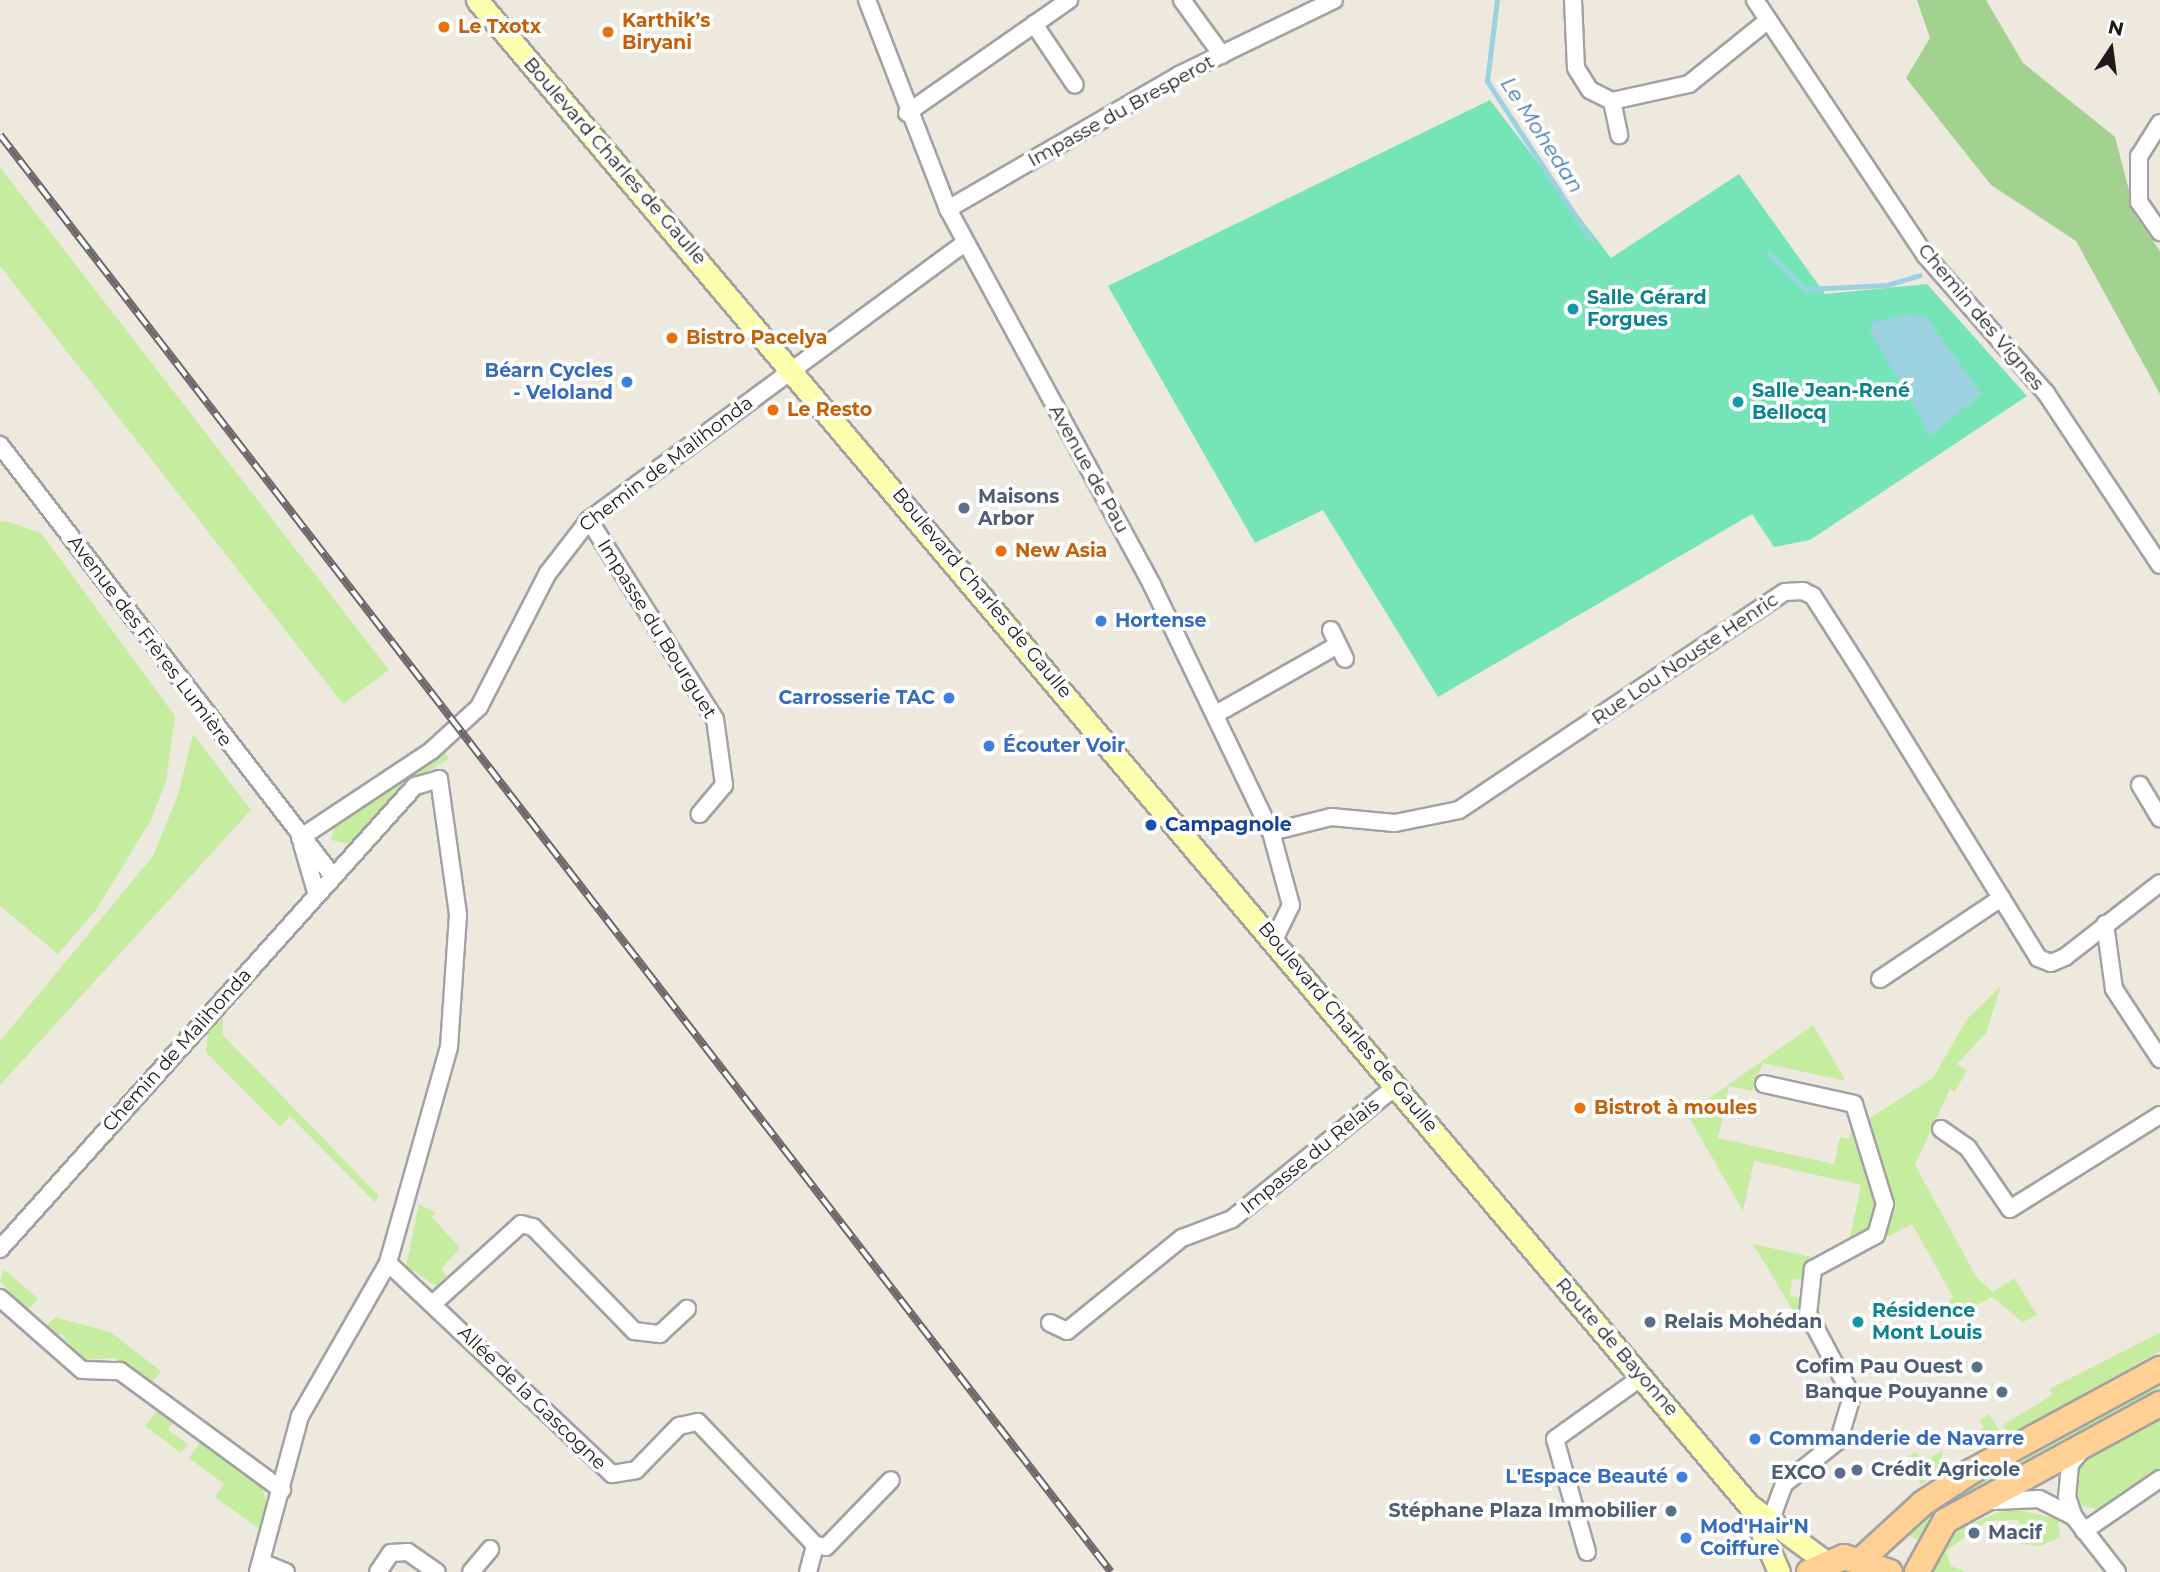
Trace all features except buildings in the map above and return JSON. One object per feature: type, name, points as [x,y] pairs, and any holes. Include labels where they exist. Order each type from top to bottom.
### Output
[{"type":"main road","name":"Boulevard Charles de Gaulle","points":[[477,0],[1275,938],[1483,1190]]},
{"type":"main road","name":"Route de Bayonne","points":[[1483,1190],[1643,1376],[1749,1505],[1817,1567]]},
{"type":"main road","points":[[1817,1567],[1863,1558],[1972,1471],[2160,1369]]},
{"type":"main road","points":[[1917,1572],[1936,1531],[1968,1506],[2160,1404]]},
{"type":"main road","name":"Route de Bayonne","points":[[1749,1505],[1779,1572]]},
{"type":"main road","points":[[1863,1558],[1890,1572]]},
{"type":"street","name":"Avenue de Pau","points":[[867,0],[907,113],[948,209],[1216,714],[1271,832],[1291,905],[1275,938]]},
{"type":"street","points":[[907,113],[1069,0]]},
{"type":"street","points":[[1182,0],[1222,55]]},
{"type":"street","name":"Impasse du Bresperot","points":[[948,209],[1222,55],[1334,0]]},
{"type":"street","points":[[1573,0],[1576,68],[1590,90],[1612,101],[1689,84],[1767,21]]},
{"type":"street","name":"Chemin des Vignes","points":[[1755,0],[1926,256],[2046,393],[2160,565]]},
{"type":"street","points":[[1034,24],[1075,85]]},
{"type":"street","points":[[1612,101],[1619,135]]},
{"type":"street","points":[[2160,123],[2140,156],[2139,191],[2139,202],[2160,232]]},
{"type":"street","name":"Chemin de Malihonda","points":[[300,838],[431,751],[479,707],[548,573],[589,520],[965,243]]},
{"type":"street","name":"Avenue des Frères Lumière","points":[[0,444],[300,838]]},
{"type":"street","name":"Impasse du Bourguet","points":[[589,520],[715,719],[724,785],[700,814]]},
{"type":"street","name":"Rue Lou Nouste Henric","points":[[1271,832],[1332,817],[1395,823],[1459,810],[1785,592],[1803,591],[1835,631],[2038,958],[2051,963],[2105,924]]},
{"type":"street","points":[[1216,714],[1338,645]]},
{"type":"street","name":"Chemin de Malihonda","points":[[0,1249],[316,892],[415,786],[439,779],[458,915],[449,1047],[388,1263]]},
{"type":"street","points":[[2140,785],[2160,818]]},
{"type":"street","points":[[300,838],[332,875]]},
{"type":"street","points":[[300,838],[316,892]]},
{"type":"street","points":[[2160,883],[2105,924],[2114,989],[2160,1059]]},
{"type":"street","points":[[1880,979],[2001,898]]},
{"type":"street","points":[[1765,1084],[1854,1104],[1885,1204],[1876,1235],[1813,1269],[1808,1314],[1853,1396],[1839,1440],[1784,1483],[1770,1522]]},
{"type":"street","name":"Impasse du Relais","points":[[1050,1323],[1067,1331],[1182,1238],[1232,1219],[1396,1086]]},
{"type":"street","points":[[1941,1129],[1968,1147],[2010,1209],[2160,1115]]},
{"type":"street","points":[[435,1302],[521,1224],[533,1227],[634,1331],[660,1334],[687,1309]]},
{"type":"street","points":[[286,1572],[260,1567],[300,1416],[388,1263]]},
{"type":"street","name":"Allée de la Gascogne","points":[[388,1263],[435,1302],[601,1469],[624,1475],[636,1470],[679,1426],[698,1422],[815,1545]]},
{"type":"street","points":[[0,1298],[82,1370],[120,1371],[282,1490]]},
{"type":"street","points":[[1587,1552],[1555,1439],[1643,1376]]},
{"type":"street","points":[[2091,1440],[2067,1479],[2074,1517],[2116,1572]]},
{"type":"street","points":[[2084,1531],[2160,1479]]},
{"type":"street","points":[[808,1572],[815,1545],[837,1540],[891,1480]]},
{"type":"street","points":[[1968,1506],[2025,1497],[2074,1517]]},
{"type":"street","points":[[471,1572],[490,1549]]},
{"type":"street","points":[[378,1572],[391,1553],[408,1552],[437,1572]]},
{"type":"green space","points":[[1917,0],[1986,0],[2023,63],[2115,137],[2136,217],[2160,251],[2160,394],[2076,241],[1991,185],[1906,78],[1930,38]]},
{"type":"green space","points":[[1490,100],[1611,258],[1739,174],[1825,294],[1927,284],[2027,396],[1810,540],[1774,547],[1752,514],[1438,697],[1323,510],[1255,543],[1108,286]]},
{"type":"green space","points":[[0,167],[389,670],[343,704],[0,266]]},
{"type":"green space","points":[[6,521],[41,533],[175,716],[166,781],[151,820],[96,910],[58,954],[0,906],[0,522]]},
{"type":"green space","points":[[193,734],[251,810],[0,1085],[0,1041],[153,856],[178,795]]},
{"type":"green space","points":[[444,751],[449,759],[403,786],[349,844],[331,840],[334,827]]},
{"type":"green space","points":[[2001,986],[1986,1033],[1957,1064],[1967,1070],[1955,1092],[1950,1089],[1915,1165],[1977,1278],[1993,1292],[2014,1278],[2037,1315],[2023,1322],[1992,1297],[1945,1321],[1941,1313],[1953,1297],[1912,1224],[1881,1240],[1896,1208],[1865,1121],[1933,1078],[1967,1019]]},
{"type":"green space","points":[[223,1017],[223,1035],[379,1196],[375,1202],[290,1116],[280,1127],[206,1052],[208,1032]]},
{"type":"green space","points":[[1813,1025],[1846,1081],[1763,1063],[1752,1091],[1729,1086],[1718,1138],[1834,1164],[1840,1137],[1849,1139],[1852,1127],[1881,1207],[1874,1228],[1858,1238],[1850,1237],[1861,1185],[1754,1161],[1743,1211],[1687,1114]]},
{"type":"green space","points":[[419,1204],[436,1213],[432,1217],[460,1248],[441,1269],[447,1276],[436,1286],[406,1266]]},
{"type":"green space","points":[[1753,1244],[1817,1258],[1802,1280],[1792,1279],[1790,1296],[1800,1298],[1797,1317]]},
{"type":"green space","points":[[4,1269],[38,1299],[27,1311],[0,1281]]},
{"type":"green space","points":[[55,1317],[110,1332],[161,1371],[150,1385],[115,1358],[83,1360],[61,1334],[57,1338],[45,1328]]},
{"type":"green space","points":[[2160,1333],[2160,1351],[2010,1435],[2003,1425],[2052,1395],[2049,1389]]},
{"type":"green space","points":[[2160,1378],[2160,1394],[1930,1527],[1920,1541],[1903,1532],[1942,1499]]},
{"type":"green space","points":[[158,1409],[174,1421],[168,1430],[188,1444],[181,1453],[145,1426]]},
{"type":"green space","points":[[1989,1414],[2004,1438],[1981,1447],[1962,1440],[1984,1428],[1980,1420]]},
{"type":"green space","points":[[2160,1416],[2160,1469],[2099,1510],[2080,1505],[2074,1473],[2083,1458]]},
{"type":"green space","points":[[200,1442],[262,1488],[268,1505],[261,1530],[215,1497],[224,1484],[189,1458]]},
{"type":"green space","points":[[1943,1450],[1940,1470],[1921,1485],[1907,1457],[1916,1452],[1923,1462]]},
{"type":"green space","points":[[2010,1508],[2058,1519],[2060,1537],[2041,1546],[2024,1544],[2027,1532],[2017,1520],[1987,1521],[1946,1551],[1951,1566],[1966,1572],[1928,1572],[1950,1532]]},
{"type":"water","points":[[1910,314],[1927,318],[1981,394],[1931,436],[1870,331],[1873,322]]},
{"type":"waterway","name":"Le Mohedan","points":[[1497,0],[1487,81],[1591,240]]},
{"type":"waterway","name":"Le Mohedan","points":[[1769,254],[1806,289],[1887,285],[1919,275]]},
{"type":"railway","points":[[0,135],[1111,1572]]},
{"type":"place","name":"Le Txotx","points":[[444,27]]},
{"type":"place","name":"Karthik’s Biryani","points":[[608,32]]},
{"type":"place","name":"Salle Gérard Forgues","points":[[1573,309]]},
{"type":"place","name":"Bistro Pacelya","points":[[672,338]]},
{"type":"place","name":"Béarn Cycles - Veloland","points":[[627,382]]},
{"type":"place","name":"Salle Jean-René Bellocq","points":[[1738,402]]},
{"type":"place","name":"Le Resto","points":[[773,410]]},
{"type":"place","name":"Maisons Arbor","points":[[964,508]]},
{"type":"place","name":"New Asia","points":[[1001,551]]},
{"type":"place","name":"Hortense","points":[[1101,621]]},
{"type":"place","name":"Carrosserie TAC","points":[[949,698]]},
{"type":"place","name":"Écouter Voir","points":[[989,746]]},
{"type":"place","name":"Campagnole","points":[[1151,825]]},
{"type":"place","name":"Bistrot à moules","points":[[1580,1108]]},
{"type":"place","name":"Relais Mohédan","points":[[1650,1322]]},
{"type":"place","name":"Résidence Mont Louis","points":[[1858,1322]]},
{"type":"place","name":"Cofim Pau Ouest","points":[[1977,1367]]},
{"type":"place","name":"Banque Pouyanne","points":[[2002,1392]]},
{"type":"place","name":"Commanderie de Navarre","points":[[1755,1439]]},
{"type":"place","name":"Crédit Agricole","points":[[1857,1470]]},
{"type":"place","name":"EXCO","points":[[1840,1473]]},
{"type":"place","name":"L'Espace Beauté","points":[[1682,1477]]},
{"type":"place","name":"Stéphane Plaza Immobilier","points":[[1671,1511]]},
{"type":"place","name":"Macif","points":[[1974,1533]]},
{"type":"place","name":"Mod'Hair'N Coiffure","points":[[1686,1538]]}]
